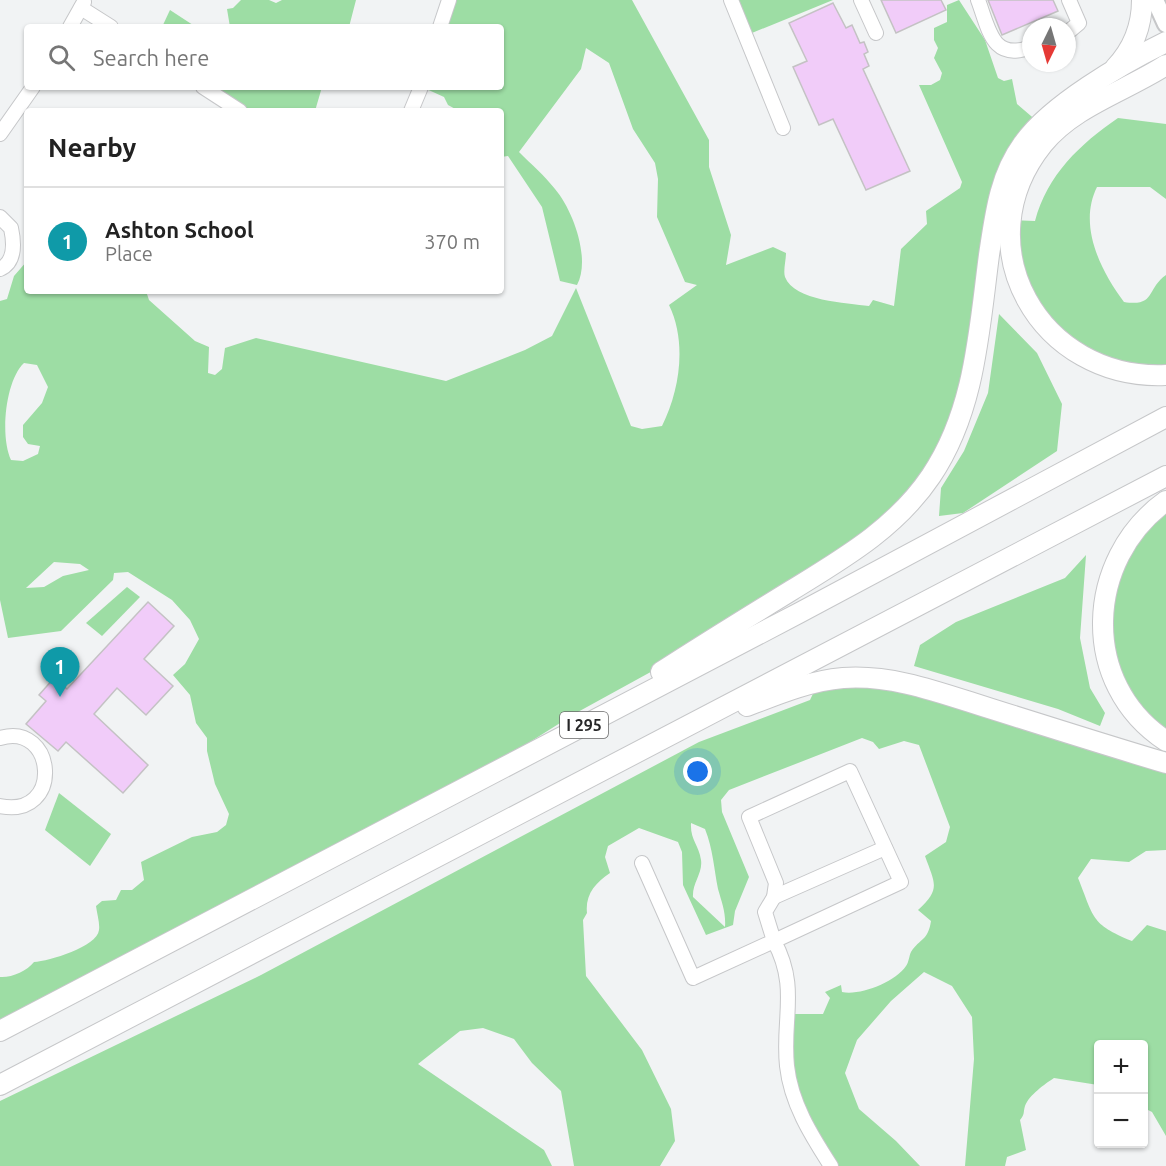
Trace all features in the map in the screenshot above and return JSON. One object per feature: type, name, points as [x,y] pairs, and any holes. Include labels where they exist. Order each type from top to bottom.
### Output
[{"type":"highway","points":[[1095,84],[1114,69],[1130,49],[1139,27],[1142,0]]},
{"type":"highway","points":[[579,728],[690,653],[863,545],[912,501],[939,464],[964,407],[974,363],[995,213],[1008,170],[1023,144],[1060,106],[1166,42]]},
{"type":"highway","points":[[1166,65],[1070,119],[1044,143],[1029,164],[1018,190],[1012,216],[1012,250],[1018,279],[1029,305],[1048,331],[1065,346],[1107,369],[1139,375],[1166,375]]},
{"type":"highway","points":[[1131,86],[1146,80],[1166,79]]},
{"type":"highway","name":"I 295","points":[[0,1031],[1166,417]]},
{"type":"highway","name":"I 295","points":[[0,1084],[1166,476]]},
{"type":"highway","points":[[1166,501],[1138,526],[1120,552],[1106,584],[1101,627],[1106,656],[1116,685],[1137,715],[1166,741]]},
{"type":"highway","points":[[660,739],[795,688],[828,680],[859,678],[886,680],[929,690],[1166,763]]},
{"type":"main road","points":[[1155,0],[1166,24]]},
{"type":"street","points":[[441,24],[449,0]]},
{"type":"street","points":[[731,0],[783,128]]},
{"type":"street","points":[[861,0],[876,33]]},
{"type":"street","points":[[978,0],[994,41],[1009,52],[1022,49]]},
{"type":"street","points":[[1069,0],[1079,23],[1076,26]]},
{"type":"street","points":[[72,24],[83,4],[107,24]]},
{"type":"street","points":[[0,134],[31,90]]},
{"type":"street","points":[[208,90],[235,108]]},
{"type":"street","points":[[412,108],[420,90]]},
{"type":"street","points":[[0,217],[11,228],[14,246],[10,260],[0,269]]},
{"type":"street","points":[[0,738],[16,737],[28,741],[44,758],[46,770],[39,794],[31,802],[20,806],[0,806]]},
{"type":"street","points":[[642,863],[693,978],[774,941],[901,882],[850,771],[750,817],[776,883],[774,897],[765,912],[774,941],[783,956],[788,974],[787,1065],[793,1097],[812,1137],[831,1166]]},
{"type":"street","points":[[774,897],[885,848]]},
{"type":"green space","points":[[241,0],[269,0],[276,3],[282,0],[356,0],[350,24],[230,24],[227,9],[233,8]]},
{"type":"green space","points":[[450,0],[632,0],[709,140],[709,167],[731,235],[726,265],[773,247],[786,253],[785,277],[790,285],[799,291],[835,302],[869,306],[873,300],[894,306],[901,249],[927,224],[926,211],[960,188],[962,182],[919,85],[931,85],[940,80],[942,73],[934,58],[938,48],[934,40],[934,28],[947,22],[947,5],[959,0],[985,40],[998,78],[1004,81],[1012,79],[1017,104],[1038,122],[1010,160],[968,393],[901,511],[698,646],[576,713],[466,782],[0,1028],[0,977],[18,973],[34,962],[61,956],[90,942],[99,930],[96,906],[102,901],[116,900],[121,890],[132,890],[144,880],[141,862],[192,837],[217,832],[226,825],[229,814],[215,784],[207,751],[207,738],[196,723],[190,695],[173,675],[185,664],[199,639],[190,620],[172,600],[128,572],[114,573],[113,580],[61,631],[8,638],[0,600],[0,301],[7,299],[14,276],[24,264],[24,294],[147,294],[149,300],[195,341],[209,347],[208,373],[215,375],[222,369],[225,348],[256,338],[446,381],[525,350],[552,336],[576,288],[631,426],[642,429],[662,426],[673,397],[679,366],[678,334],[669,305],[697,285],[685,282],[657,217],[658,179],[655,163],[633,129],[609,63],[586,48],[581,69],[519,152],[555,189],[574,222],[582,262],[577,285],[560,281],[542,207],[508,156],[504,157],[504,108],[454,108],[448,105],[444,97],[429,90],[504,90],[504,24],[442,24]],"holes":[[[24,363],[37,365],[48,387],[42,403],[23,425],[23,437],[28,444],[40,446],[38,454],[23,461],[11,460],[5,424],[12,383]],[[54,562],[80,564],[89,570],[63,576],[44,587],[26,588]]]},
{"type":"green space","points":[[732,0],[833,0],[747,35]]},
{"type":"green space","points":[[170,10],[191,24],[163,24]]},
{"type":"green space","points":[[205,90],[321,90],[316,108],[233,108]]},
{"type":"green space","points":[[1118,118],[1166,124],[1166,199],[1150,187],[1097,187],[1090,216],[1091,232],[1100,262],[1124,302],[1134,303],[1146,299],[1166,275],[1166,372],[1110,367],[1032,304],[1013,220],[1035,221],[1048,189],[1067,162],[1078,150]]},
{"type":"green space","points":[[999,314],[1037,353],[1062,404],[1057,451],[963,513],[939,516],[941,488],[964,451],[988,393]]},
{"type":"green space","points":[[1166,500],[1166,738],[1117,685],[1107,579]]},
{"type":"green space","points":[[1086,555],[1080,638],[1090,688],[1105,713],[1100,726],[1058,709],[914,666],[920,645],[956,622],[1065,578]]},
{"type":"green space","points":[[127,587],[140,597],[102,636],[86,623]]},
{"type":"green space","points":[[860,675],[1166,762],[1166,850],[1146,851],[1129,862],[1091,859],[1078,878],[1095,918],[1108,929],[1132,941],[1147,925],[1166,931],[1166,1136],[1152,1112],[1148,1110],[1148,1040],[1094,1040],[1094,1084],[1054,1078],[1034,1094],[1025,1106],[1020,1120],[1026,1150],[1007,1157],[1005,1166],[965,1166],[974,1059],[972,1017],[952,986],[924,972],[891,1001],[857,1040],[845,1073],[859,1109],[896,1141],[920,1166],[827,1166],[800,1123],[787,1014],[823,1014],[830,998],[825,992],[841,985],[842,992],[867,990],[877,987],[901,972],[908,963],[914,947],[926,936],[931,921],[918,910],[930,897],[934,886],[925,856],[946,842],[950,827],[919,745],[904,741],[879,749],[873,742],[862,738],[729,790],[721,800],[722,812],[749,877],[735,911],[733,925],[706,935],[683,885],[682,852],[678,842],[639,828],[608,846],[605,857],[610,873],[589,895],[587,913],[583,920],[586,976],[642,1050],[671,1109],[675,1141],[660,1166],[574,1166],[561,1091],[532,1063],[514,1039],[483,1028],[460,1031],[418,1064],[544,1150],[552,1166],[0,1166],[0,1101],[261,975],[699,742],[810,700],[820,679]],"holes":[[[691,823],[705,829],[725,917],[725,927],[693,897],[701,865]]]},
{"type":"green space","points":[[59,793],[111,834],[90,866],[45,830]]},
{"type":"building","points":[[881,0],[941,0],[946,10],[896,33]]},
{"type":"building","points":[[988,0],[1053,0],[1058,11],[1042,18],[1022,18],[1022,26],[1002,35]]},
{"type":"building","points":[[833,3],[846,28],[852,25],[860,43],[864,42],[868,52],[864,54],[869,66],[863,69],[910,171],[866,190],[833,119],[819,125],[793,67],[807,61],[789,23]]},
{"type":"building","points":[[148,602],[174,626],[144,659],[173,686],[146,715],[117,688],[94,714],[148,765],[123,793],[66,742],[58,751],[26,724],[46,701],[39,695],[54,678],[67,689]]},
{"type":"place","name":"Ashton School","points":[[60,697]]}]
